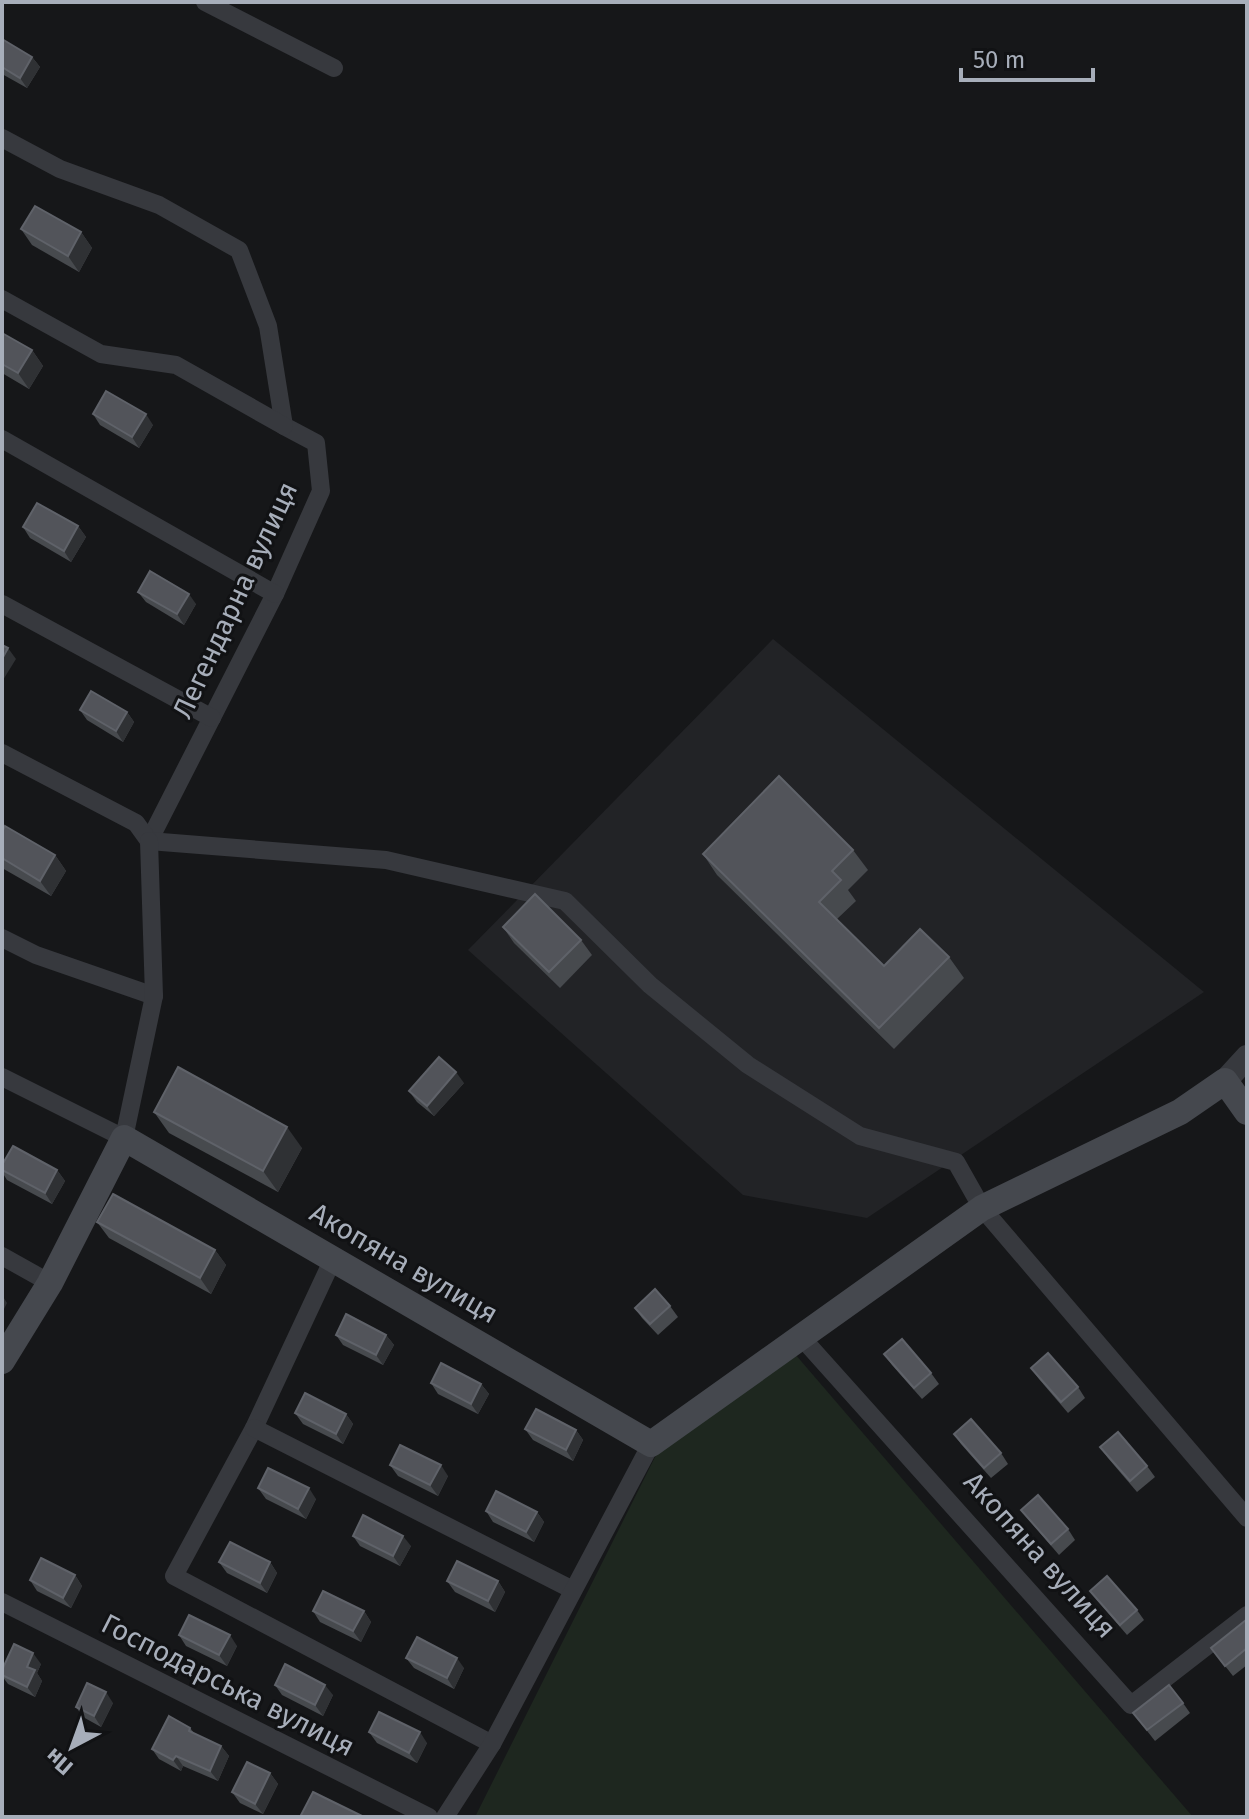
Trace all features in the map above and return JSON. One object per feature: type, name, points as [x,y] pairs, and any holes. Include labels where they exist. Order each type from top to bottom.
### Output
[{"type":"main road","points":[[651,1444],[803,1339],[982,1208],[1180,1112],[1225,1081],[1247,1112]]},
{"type":"main road","points":[[2,1361],[50,1283],[124,1138]]},
{"type":"main road","name":"Акопяна вулиця","points":[[124,1138],[651,1444]]},
{"type":"street","points":[[205,2],[334,68]]},
{"type":"street","points":[[2,138],[60,169],[159,205],[239,250],[268,326],[284,426]]},
{"type":"street","points":[[2,299],[101,354],[176,365],[284,426]]},
{"type":"street","name":"Легендарна вулиця","points":[[149,841],[275,594],[321,491],[316,443],[284,426]]},
{"type":"street","points":[[2,439],[275,594]]},
{"type":"street","points":[[2,604],[212,718]]},
{"type":"street","points":[[2,753],[136,823],[149,841],[154,996],[124,1138],[2,1077]]},
{"type":"street","points":[[149,841],[386,860],[565,901],[650,985],[748,1065],[860,1136],[956,1162],[982,1208],[1247,1518]]},
{"type":"street","points":[[2,938],[36,955],[154,996]]},
{"type":"street","points":[[1225,1081],[1247,1057]]},
{"type":"street","points":[[2,1256],[50,1283]]},
{"type":"street","points":[[333,1259],[254,1428],[174,1576],[492,1744]]},
{"type":"street","name":"Акопяна вулиця","points":[[803,1339],[1131,1705],[1247,1615]]},
{"type":"street","points":[[254,1428],[573,1590]]},
{"type":"street","points":[[445,1817],[492,1744],[651,1444]]},
{"type":"street","name":"Господарська вулиця","points":[[2,1602],[429,1817]]},
{"type":"shaded area","points":[[773,639],[1204,992],[867,1218],[743,1195],[468,950]]},
{"type":"shaded area","points":[[795,1354],[1193,1817],[475,1817],[656,1455]]},
{"type":"building","points":[[2,39],[32,57],[20,78],[2,67]]},
{"type":"building","points":[[35,206],[81,232],[68,256],[21,229]]},
{"type":"building","points":[[2,333],[32,350],[18,373],[2,364]]},
{"type":"building","points":[[106,391],[146,414],[132,437],[93,414]]},
{"type":"building","points":[[37,503],[78,526],[64,551],[23,527]]},
{"type":"building","points":[[150,571],[189,594],[177,614],[138,592]]},
{"type":"building","points":[[2,645],[8,648],[2,659]]},
{"type":"building","points":[[91,691],[127,712],[116,731],[80,710]]},
{"type":"building","points":[[779,776],[853,850],[832,871],[841,880],[819,902],[884,966],[920,929],[949,957],[879,1028],[703,854]]},
{"type":"building","points":[[5,826],[55,855],[40,881],[2,858],[2,832]]},
{"type":"building","points":[[535,894],[581,940],[549,972],[503,927]]},
{"type":"building","points":[[439,1057],[456,1072],[427,1106],[409,1091]]},
{"type":"building","points":[[178,1067],[287,1127],[263,1171],[154,1112]]},
{"type":"building","points":[[13,1146],[57,1170],[45,1193],[2,1170]]},
{"type":"building","points":[[113,1194],[215,1250],[200,1278],[97,1222]]},
{"type":"building","points":[[655,1289],[670,1306],[650,1324],[635,1308]]},
{"type":"building","points":[[346,1314],[386,1335],[376,1355],[336,1335]]},
{"type":"building","points":[[902,1339],[931,1373],[914,1388],[884,1354]]},
{"type":"building","points":[[1048,1353],[1078,1387],[1061,1402],[1031,1368]]},
{"type":"building","points":[[441,1363],[481,1384],[471,1404],[431,1383]]},
{"type":"building","points":[[305,1393],[346,1414],[336,1434],[295,1413]]},
{"type":"building","points":[[536,1409],[576,1430],[566,1450],[525,1429]]},
{"type":"building","points":[[971,1419],[1001,1453],[984,1468],[954,1434]]},
{"type":"building","points":[[1118,1432],[1147,1466],[1130,1481],[1100,1447]]},
{"type":"building","points":[[400,1445],[441,1465],[430,1485],[390,1465]]},
{"type":"building","points":[[268,1468],[309,1488],[298,1509],[258,1488]]},
{"type":"building","points":[[496,1491],[537,1512],[526,1532],[486,1511]]},
{"type":"building","points":[[1038,1495],[1068,1529],[1051,1544],[1021,1510]]},
{"type":"building","points":[[363,1515],[403,1536],[393,1556],[353,1536]]},
{"type":"building","points":[[230,1542],[270,1562],[260,1583],[219,1562]]},
{"type":"building","points":[[41,1558],[75,1575],[63,1598],[30,1580]]},
{"type":"building","points":[[457,1561],[498,1581],[488,1601],[447,1581]]},
{"type":"building","points":[[1107,1576],[1137,1610],[1120,1625],[1090,1591]]},
{"type":"building","points":[[323,1591],[364,1611],[353,1631],[313,1611]]},
{"type":"building","points":[[189,1615],[230,1635],[219,1655],[179,1635]]},
{"type":"building","points":[[1246,1620],[1247,1648],[1225,1666],[1211,1648]]},
{"type":"building","points":[[417,1637],[457,1658],[447,1678],[406,1658]]},
{"type":"building","points":[[14,1644],[33,1653],[27,1667],[35,1670],[27,1687],[2,1675]]},
{"type":"building","points":[[285,1664],[325,1685],[315,1705],[275,1685]]},
{"type":"building","points":[[87,1683],[106,1692],[94,1716],[76,1707]]},
{"type":"building","points":[[1169,1685],[1183,1703],[1147,1730],[1133,1713]]},
{"type":"building","points":[[379,1712],[420,1732],[409,1753],[369,1732]]},
{"type":"building","points":[[169,1716],[190,1728],[189,1731],[221,1746],[210,1771],[176,1756],[173,1760],[152,1749]]},
{"type":"building","points":[[247,1762],[270,1773],[255,1804],[232,1792]]},
{"type":"building","points":[[313,1792],[364,1817],[300,1817]]}]
